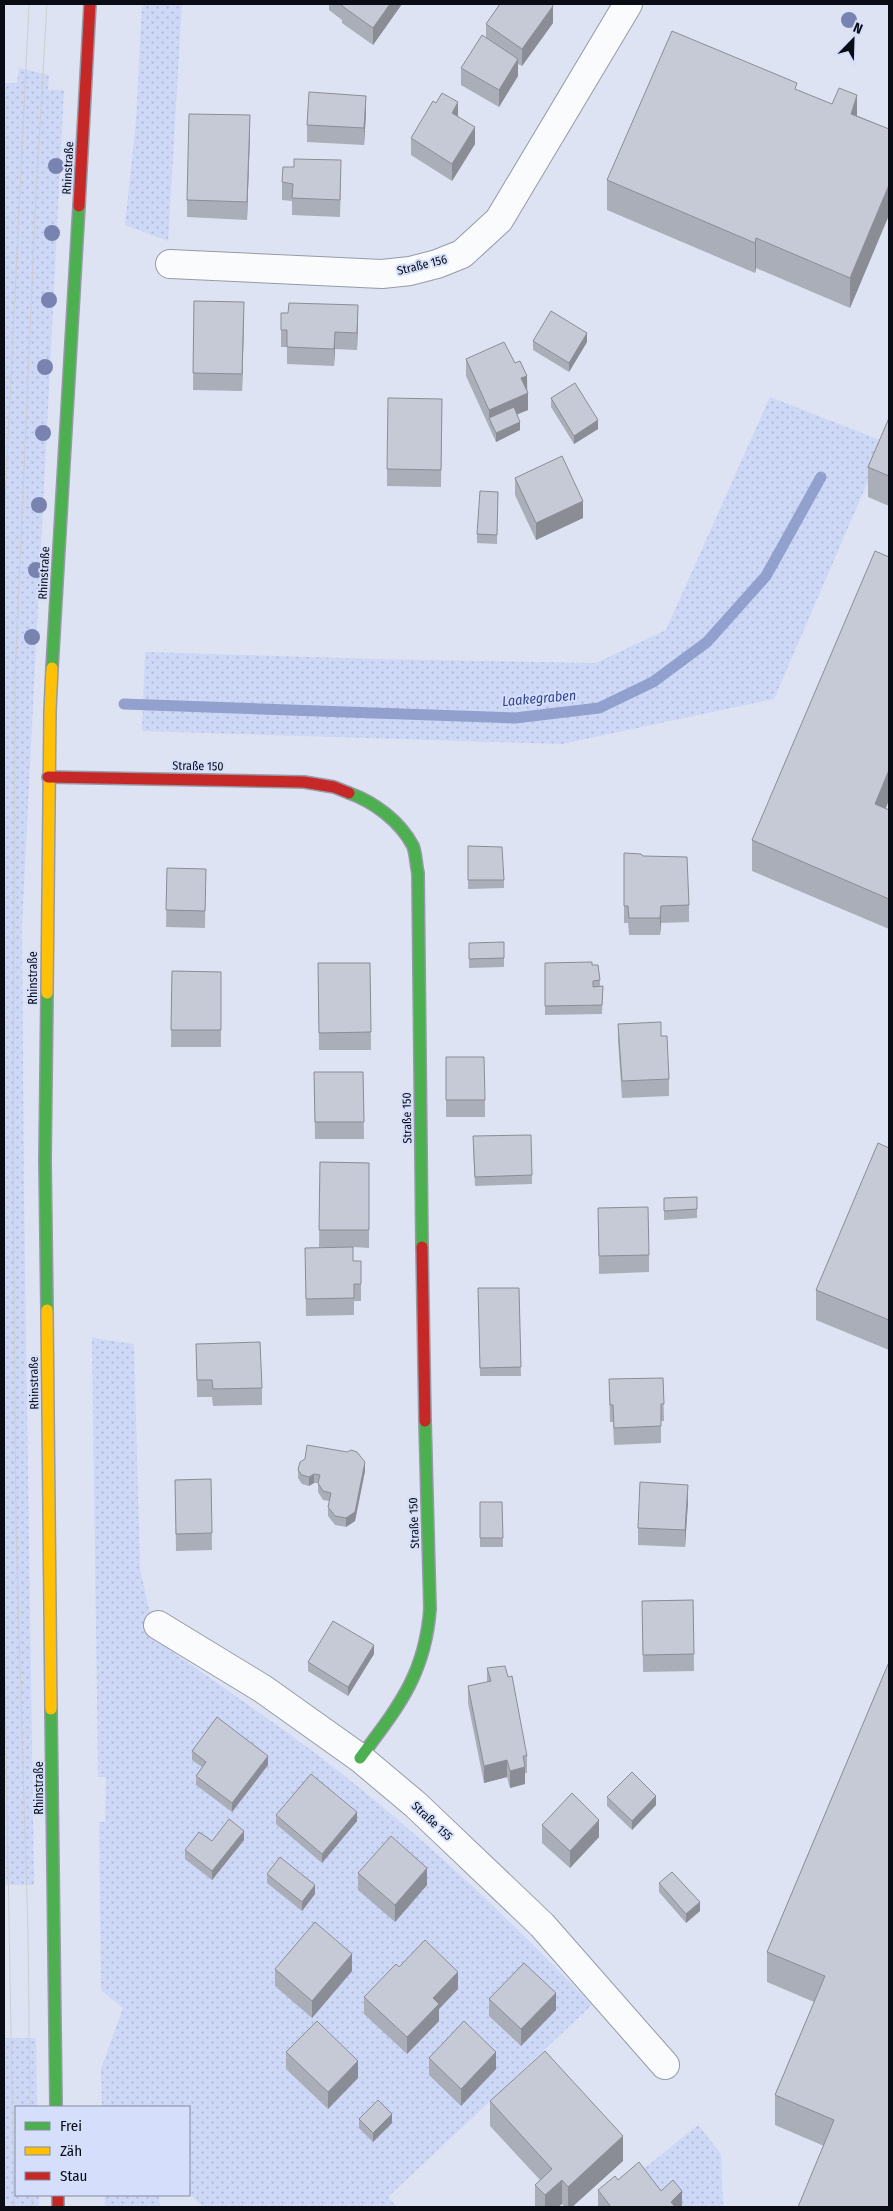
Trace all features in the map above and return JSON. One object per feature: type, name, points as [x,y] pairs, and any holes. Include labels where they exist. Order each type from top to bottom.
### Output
[{"type":"main road","name":"Rhinstraße","points":[[56,2106],[45,1161],[48,777],[50,710],[90,4]]},
{"type":"main road","name":"Straße 150","points":[[48,777],[304,782],[334,787],[365,799],[393,820],[413,847],[418,873],[422,1288],[430,1609],[427,1643],[416,1673],[396,1709],[360,1758]]},
{"type":"street","name":"Straße 156","points":[[170,264],[382,274],[410,271],[462,254],[499,220],[628,4]]},
{"type":"street","name":"Straße 155","points":[[158,1625],[263,1689],[360,1758],[416,1805],[542,1924],[665,2065]]},
{"type":"shaded area","points":[[142,4],[182,4],[168,241],[125,225],[136,121]]},
{"type":"shaded area","points":[[19,68],[49,75],[48,90],[64,90],[22,924],[34,1885],[4,1885],[4,83],[17,83]]},
{"type":"shaded area","points":[[770,397],[885,442],[774,699],[562,744],[142,731],[145,652],[596,663],[666,630]]},
{"type":"shaded area","points":[[92,1337],[134,1344],[140,1569],[156,1640],[299,1741],[391,1814],[494,1907],[592,2005],[388,2197],[397,2207],[203,2207],[190,2194],[190,2106],[102,2106],[101,2069],[123,2008],[101,1990],[99,1822],[105,1822],[106,1777],[98,1777]]},
{"type":"shaded area","points":[[4,2038],[36,2038],[37,2106],[15,2106],[15,2196],[39,2196],[39,2207],[5,2207]]},
{"type":"shaded area","points":[[698,2125],[721,2154],[723,2207],[597,2207]]},
{"type":"shaded area","points":[[104,2196],[159,2196],[160,2207],[105,2207]]},
{"type":"building","points":[[343,4],[390,4],[373,28],[342,6]]},
{"type":"building","points":[[500,4],[552,4],[553,6],[522,49],[486,24]]},
{"type":"building","points":[[672,31],[797,83],[795,89],[832,104],[839,88],[857,95],[851,114],[889,129],[889,185],[850,278],[756,238],[755,243],[607,180]]},
{"type":"building","points":[[482,35],[518,59],[499,90],[461,68]]},
{"type":"building","points":[[309,92],[366,96],[364,128],[307,125]]},
{"type":"building","points":[[442,93],[458,102],[452,113],[475,127],[452,164],[411,138],[433,101],[436,103]]},
{"type":"building","points":[[189,114],[250,115],[247,202],[187,200]]},
{"type":"building","points":[[294,159],[341,160],[340,200],[292,198],[293,184],[282,182],[283,167],[294,167]]},
{"type":"building","points":[[194,301],[244,302],[242,374],[193,373]]},
{"type":"building","points":[[289,303],[358,305],[357,333],[335,332],[334,349],[287,347],[287,330],[281,330],[281,313],[288,313]]},
{"type":"building","points":[[551,311],[587,333],[569,363],[533,341]]},
{"type":"building","points":[[504,342],[515,363],[520,361],[527,376],[521,378],[528,393],[489,410],[466,359]]},
{"type":"building","points":[[575,383],[598,420],[574,436],[551,398]]},
{"type":"building","points":[[388,398],[442,399],[441,470],[387,469]]},
{"type":"building","points":[[514,407],[520,422],[496,433],[489,418]]},
{"type":"building","points":[[889,418],[889,476],[868,467]]},
{"type":"building","points":[[562,456],[583,501],[536,523],[515,478]]},
{"type":"building","points":[[480,491],[498,492],[497,535],[477,534]]},
{"type":"building","points":[[875,551],[889,557],[889,770],[875,804],[889,810],[889,899],[752,840]]},
{"type":"building","points":[[468,846],[502,847],[504,880],[468,880]]},
{"type":"building","points":[[624,853],[641,854],[643,856],[687,857],[689,905],[661,906],[660,918],[629,918],[628,906],[624,906]]},
{"type":"building","points":[[167,868],[206,869],[205,911],[166,910]]},
{"type":"building","points":[[504,942],[504,958],[469,959],[469,943]]},
{"type":"building","points":[[592,962],[592,965],[598,965],[600,980],[593,981],[593,987],[603,986],[602,1005],[545,1006],[545,963]]},
{"type":"building","points":[[318,963],[370,963],[371,1032],[319,1033]]},
{"type":"building","points":[[172,971],[221,972],[221,1030],[171,1030]]},
{"type":"building","points":[[661,1022],[661,1036],[667,1036],[669,1079],[622,1081],[618,1024]]},
{"type":"building","points":[[446,1057],[484,1057],[485,1100],[446,1100]]},
{"type":"building","points":[[314,1072],[363,1072],[364,1122],[315,1122]]},
{"type":"building","points":[[531,1135],[532,1175],[475,1177],[473,1136]]},
{"type":"building","points":[[878,1143],[889,1148],[889,1320],[816,1290]]},
{"type":"building","points":[[320,1162],[369,1163],[369,1230],[319,1230]]},
{"type":"building","points":[[697,1197],[697,1209],[664,1211],[664,1198]]},
{"type":"building","points":[[648,1207],[649,1255],[599,1256],[598,1208]]},
{"type":"building","points":[[353,1247],[353,1261],[361,1261],[361,1284],[354,1284],[354,1298],[306,1299],[305,1248]]},
{"type":"building","points":[[478,1288],[519,1288],[521,1367],[480,1368]]},
{"type":"building","points":[[260,1342],[262,1388],[213,1389],[212,1380],[197,1380],[196,1344]]},
{"type":"building","points":[[663,1378],[664,1404],[661,1404],[661,1426],[614,1428],[613,1405],[610,1405],[609,1379]]},
{"type":"building","points":[[307,1445],[347,1452],[351,1450],[357,1452],[365,1462],[355,1512],[346,1518],[335,1516],[328,1507],[331,1493],[323,1491],[318,1483],[320,1475],[314,1474],[309,1477],[302,1475],[298,1470],[300,1462],[305,1459]]},
{"type":"building","points":[[211,1479],[212,1533],[176,1534],[175,1480]]},
{"type":"building","points":[[640,1482],[688,1485],[685,1530],[638,1528]]},
{"type":"building","points":[[480,1502],[502,1502],[503,1538],[480,1538]]},
{"type":"building","points":[[693,1600],[694,1654],[643,1655],[642,1601]]},
{"type":"building","points":[[333,1621],[374,1645],[348,1687],[308,1662]]},
{"type":"building","points":[[889,1662],[889,2207],[798,2207],[834,2120],[775,2095],[825,1976],[767,1952]]},
{"type":"building","points":[[505,1666],[508,1677],[512,1676],[527,1756],[523,1756],[525,1767],[510,1771],[507,1760],[484,1766],[468,1686],[491,1681],[487,1668]]},
{"type":"building","points":[[217,1717],[268,1756],[232,1803],[196,1776],[206,1762],[192,1751]]},
{"type":"building","points":[[632,1772],[656,1796],[632,1821],[607,1797]]},
{"type":"building","points":[[311,1774],[357,1812],[322,1854],[276,1815]]},
{"type":"building","points":[[572,1793],[599,1820],[570,1851],[542,1825]]},
{"type":"building","points":[[229,1819],[244,1831],[212,1871],[185,1850],[199,1832],[212,1841]]},
{"type":"building","points":[[391,1836],[427,1868],[395,1905],[358,1873]]},
{"type":"building","points":[[280,1857],[315,1885],[302,1902],[267,1874]]},
{"type":"building","points":[[672,1872],[700,1902],[686,1914],[659,1883]]},
{"type":"building","points":[[315,1922],[352,1954],[312,2001],[275,1969]]},
{"type":"building","points":[[425,1940],[458,1972],[433,1998],[439,2004],[407,2037],[364,1997],[396,1964],[399,1967]]},
{"type":"building","points":[[524,1963],[556,1993],[521,2029],[489,1999]]},
{"type":"building","points":[[317,2021],[358,2061],[328,2092],[286,2052]]},
{"type":"building","points":[[464,2021],[496,2052],[461,2089],[429,2058]]},
{"type":"building","points":[[545,2051],[623,2136],[568,2187],[562,2180],[545,2195],[535,2185],[552,2169],[490,2101]]},
{"type":"building","points":[[378,2100],[392,2114],[373,2133],[359,2119]]},
{"type":"building","points":[[639,2162],[661,2191],[673,2180],[682,2191],[671,2202],[675,2207],[611,2207],[598,2190],[615,2176],[618,2180]]},
{"type":"waterway","name":"Laakegraben","points":[[124,704],[515,718],[599,708],[653,682],[707,642],[766,576],[821,477]]},
{"type":"tram line","points":[[4,522],[29,4]]},
{"type":"tram line","points":[[30,2106],[28,1934],[16,1528],[13,1159],[15,677],[36,192],[47,4]]},
{"type":"tram line","points":[[4,1631],[14,2207]]},
{"type":"tram line","points":[[32,2196],[32,2207]]},
{"type":"traffic: fast","points":[[52,668],[79,206]]},
{"type":"traffic: fast","points":[[349,793],[377,807],[401,828],[413,846],[418,873],[422,1247]]},
{"type":"traffic: fast","points":[[47,993],[45,1161],[47,1310]]},
{"type":"traffic: fast","points":[[360,1758],[398,1706],[416,1672],[427,1632],[430,1609],[425,1421]]},
{"type":"traffic: fast","points":[[51,1709],[56,2106]]},
{"type":"traffic: slow","points":[[47,993],[52,668]]},
{"type":"traffic: slow","points":[[47,1310],[51,1709]]},
{"type":"traffic: jam","points":[[79,206],[90,4]]},
{"type":"traffic: jam","points":[[48,777],[304,782],[334,787],[349,793]]},
{"type":"traffic: jam","points":[[422,1247],[425,1421]]},
{"type":"traffic: jam","points":[[58,2196],[58,2207]]}]
